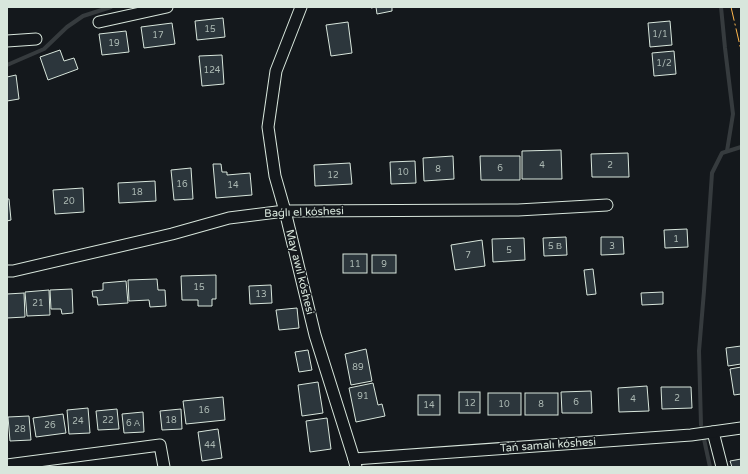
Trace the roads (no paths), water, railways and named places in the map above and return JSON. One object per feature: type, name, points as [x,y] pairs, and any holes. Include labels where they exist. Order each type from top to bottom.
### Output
[{"type":"street","points":[[99,22],[167,7]]},
{"type":"street","name":"May awıl kóshesi","points":[[301,7],[276,71],[268,127],[275,176],[315,334],[355,463]]},
{"type":"street","points":[[7,41],[36,39]]},
{"type":"street","name":"Baǵlı el kóshesi","points":[[7,271],[172,234],[230,218],[285,211],[518,210],[607,205]]},
{"type":"street","name":"Tań samalı kóshesi","points":[[355,463],[691,435],[741,428]]},
{"type":"street","points":[[713,432],[722,467]]},
{"type":"street","points":[[7,465],[160,445],[164,467]]},
{"type":"waterway","points":[[7,65],[44,49],[67,27],[83,16],[111,7]]},
{"type":"waterway","points":[[721,7],[733,114],[727,151]]},
{"type":"waterway","points":[[701,425],[699,351],[712,173],[722,153],[741,147]]},
{"type":"waterway","points":[[704,439],[710,467]]}]
